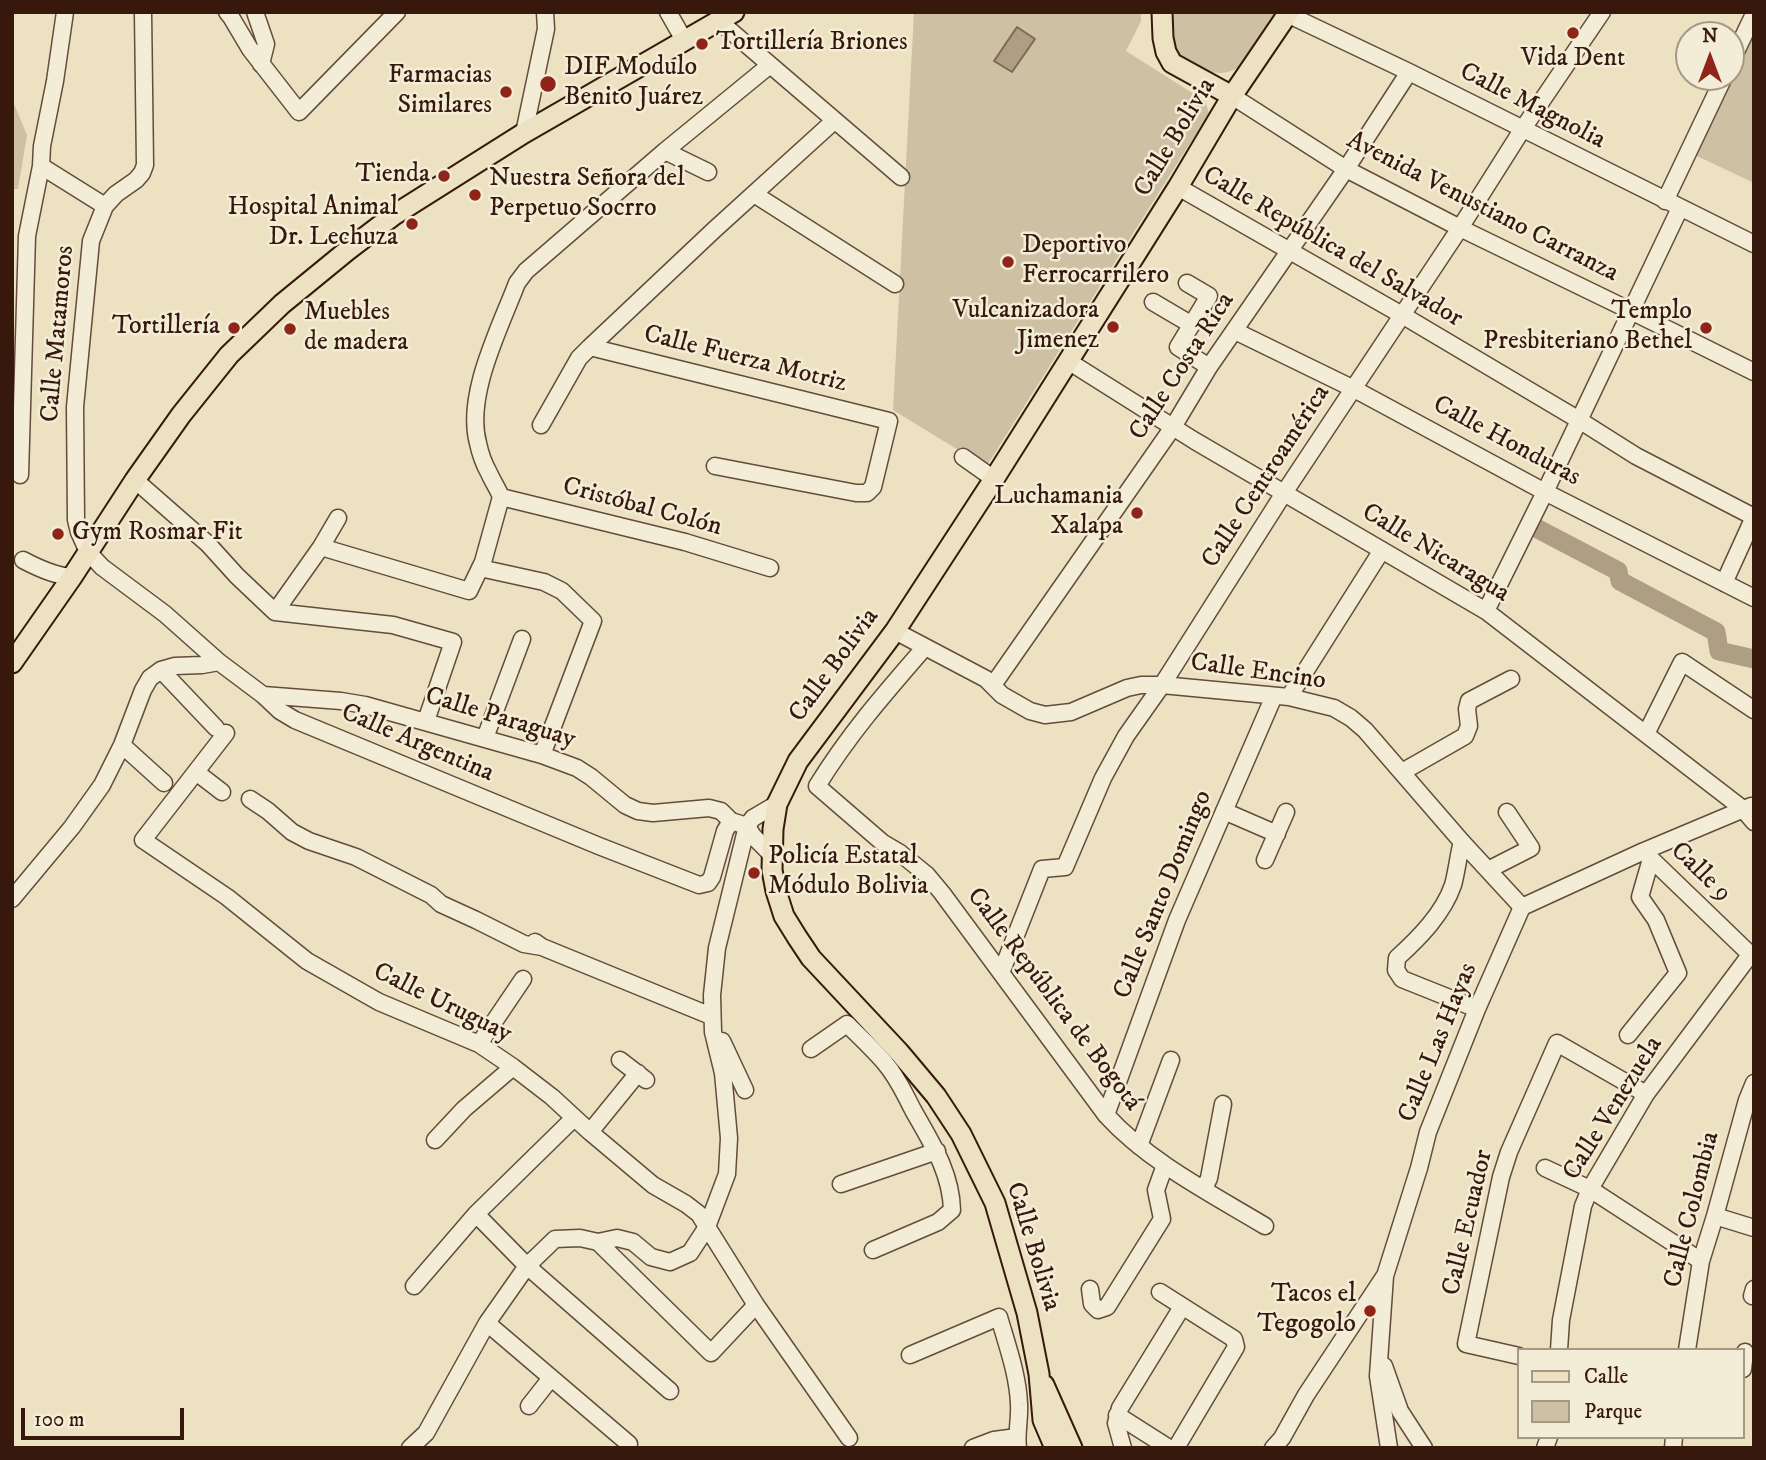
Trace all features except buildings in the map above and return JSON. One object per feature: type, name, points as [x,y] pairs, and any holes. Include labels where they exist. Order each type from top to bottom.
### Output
[{"type":"main road","points":[[1163,13],[1163,38],[1172,63],[1232,96]]},
{"type":"main road","name":"Calle Bolivia","points":[[1039,1374],[1027,1313],[995,1203],[961,1134],[936,1096],[893,1058],[811,958],[784,916],[772,870],[776,804],[798,761],[895,631],[994,479],[1178,187],[1232,96],[1288,13]]},
{"type":"main road","points":[[12,663],[181,415],[229,355],[282,304],[394,215],[524,133],[726,17]]},
{"type":"main road","points":[[1208,82],[1228,83],[1244,79]]},
{"type":"main road","points":[[1208,82],[1218,100],[1219,118]]},
{"type":"main road","points":[[1039,1374],[1043,1420],[1055,1448]]},
{"type":"main road","points":[[1039,1374],[1072,1448]]},
{"type":"street","points":[[20,475],[19,309],[27,236],[65,12]]},
{"type":"street","name":"Calle Matamoros","points":[[88,552],[76,520],[74,439],[90,241],[105,206],[116,194],[136,180],[145,165],[143,12]]},
{"type":"street","points":[[227,12],[250,49],[299,112],[397,12]]},
{"type":"street","points":[[256,12],[266,44],[261,64]]},
{"type":"street","points":[[524,133],[547,29],[545,12]]},
{"type":"street","points":[[668,12],[684,40]]},
{"type":"street","name":"Calle Centroamérica","points":[[1001,973],[1042,869],[1065,867],[1103,778],[1126,736],[1602,12]]},
{"type":"street","name":"Calle Magnolia","points":[[1288,13],[1754,244]]},
{"type":"street","points":[[1745,33],[1754,15]]},
{"type":"street","points":[[726,17],[770,65],[901,177]]},
{"type":"street","points":[[321,547],[469,591],[480,568],[501,498],[488,473],[477,442],[476,397],[482,372],[517,283],[526,271],[665,151],[770,65]]},
{"type":"street","name":"Calle Costa Rica","points":[[993,685],[1173,427],[1209,367],[1346,169],[1409,72]]},
{"type":"street","points":[[1486,611],[1631,310],[1718,91]]},
{"type":"street","name":"Avenida Venustiano Carranza","points":[[1232,96],[1346,169],[1754,372]]},
{"type":"street","points":[[541,425],[579,358],[834,121]]},
{"type":"street","points":[[665,151],[708,172]]},
{"type":"street","points":[[41,166],[105,206]]},
{"type":"street","name":"Calle República del Salvador","points":[[1178,187],[1402,315],[1636,456],[1754,517]]},
{"type":"street","points":[[754,194],[895,284]]},
{"type":"street","points":[[1187,283],[1209,296],[1178,347],[1209,367]]},
{"type":"street","points":[[1153,302],[1192,325]]},
{"type":"street","name":"Calle Honduras","points":[[1235,331],[1354,389],[1545,492],[1754,598]]},
{"type":"street","name":"Calle Fuerza Motriz","points":[[590,348],[889,421],[873,487],[867,493],[715,466]]},
{"type":"street","name":"Calle Nicaragua","points":[[1068,361],[1173,427],[1486,611],[1646,734],[1748,807],[1754,822]]},
{"type":"street","points":[[963,457],[994,479]]},
{"type":"street","points":[[135,480],[208,544],[275,612],[393,625],[453,642],[426,721]]},
{"type":"street","name":"Cristóbal Colón","points":[[501,498],[685,542],[770,568]]},
{"type":"street","points":[[1724,583],[1754,517]]},
{"type":"street","points":[[275,612],[338,519]]},
{"type":"street","name":"Calle Santo Domingo","points":[[1106,1115],[1177,920],[1224,811],[1281,696],[1382,550]]},
{"type":"street","name":"Calle Argentina","points":[[88,552],[102,567],[165,614],[219,662],[295,720],[699,885],[708,883],[712,877],[725,831],[739,824]]},
{"type":"street","points":[[23,560],[63,577],[72,577]]},
{"type":"street","points":[[480,568],[544,582],[562,591],[593,621],[542,755]]},
{"type":"street","name":"Calle Encino","points":[[895,631],[986,678],[1002,695],[1030,711],[1045,715],[1071,712],[1127,688],[1141,685],[1281,696],[1334,708],[1366,730],[1522,907]]},
{"type":"street","points":[[485,738],[522,639]]},
{"type":"street","name":"Calle República de Bogotá","points":[[925,647],[860,723],[836,754],[817,786],[883,843],[927,875],[1106,1115],[1121,1131],[1165,1165],[1265,1226]]},
{"type":"street","points":[[12,899],[72,827],[102,785],[150,678],[161,670],[175,666],[202,666],[219,662]]},
{"type":"street","points":[[1646,734],[1682,662],[1754,710]]},
{"type":"street","points":[[161,670],[221,730],[196,772],[222,792]]},
{"type":"street","points":[[1402,772],[1465,736],[1469,726],[1469,701],[1511,678]]},
{"type":"street","name":"Calle Paraguay","points":[[263,695],[365,705],[542,755],[577,768],[625,805],[638,811],[653,813],[709,808],[721,811],[772,855]]},
{"type":"street","points":[[121,745],[164,783]]},
{"type":"street","name":"Calle Uruguay","points":[[196,772],[143,840],[227,897],[307,961],[379,1002],[479,1044],[552,1097],[653,1185],[686,1203],[699,1214],[756,1306],[849,1437]]},
{"type":"street","points":[[250,799],[292,832],[309,841],[356,857],[431,895],[444,897],[479,911],[542,947],[712,1024],[745,1090]]},
{"type":"street","points":[[410,1448],[426,1433],[488,1323],[527,1266],[555,1238],[579,1238],[598,1242],[617,1238],[633,1242],[652,1257],[670,1262],[690,1252],[707,1227],[727,1174],[729,1138],[726,1091],[712,1024],[718,948],[739,824],[776,804]]},
{"type":"street","points":[[1522,907],[1647,855],[1748,807]]},
{"type":"street","points":[[1224,811],[1277,834]]},
{"type":"street","points":[[1265,860],[1286,812]]},
{"type":"street","points":[[1488,870],[1531,848],[1507,812]]},
{"type":"street","points":[[1462,842],[1452,886],[1438,913],[1419,938],[1397,958],[1396,970],[1402,979],[1477,1009]]},
{"type":"street","points":[[1628,1035],[1678,973],[1656,920],[1640,897],[1647,855]]},
{"type":"street","name":"Calle 9","points":[[1647,855],[1752,956]]},
{"type":"street","name":"Calle Las Hayas","points":[[1389,1448],[1378,1376],[1385,1276],[1428,1132],[1477,1009],[1522,907]]},
{"type":"street","name":"Calle Venezuela","points":[[1559,1348],[1583,1206],[1590,1189],[1646,1094],[1752,956]]},
{"type":"street","points":[[479,1044],[523,979]]},
{"type":"street","points":[[811,1049],[847,1024],[893,1058],[901,1085],[937,1151],[951,1191],[952,1210],[938,1222],[873,1250]]},
{"type":"street","name":"Calle Ecuador","points":[[1518,1356],[1466,1344],[1501,1177],[1509,1152],[1557,1043],[1646,1094]]},
{"type":"street","points":[[590,1132],[642,1077],[620,1060]]},
{"type":"street","points":[[1139,1146],[1171,1060]]},
{"type":"street","points":[[435,1140],[464,1109],[513,1067]]},
{"type":"street","name":"Calle Colombia","points":[[1687,1348],[1701,1261],[1754,1083]]},
{"type":"street","points":[[1204,1189],[1209,1178],[1223,1104]]},
{"type":"street","points":[[414,1286],[476,1214],[574,1118]]},
{"type":"street","points":[[841,1184],[937,1151]]},
{"type":"street","points":[[1090,1289],[1092,1304],[1098,1310],[1107,1307],[1162,1219],[1156,1190],[1165,1165]]},
{"type":"street","points":[[1545,1168],[1590,1189],[1701,1261]]},
{"type":"street","points":[[476,1214],[527,1266],[670,1391]]},
{"type":"street","points":[[1715,1216],[1754,1228]]},
{"type":"street","points":[[598,1242],[711,1353],[756,1306]]},
{"type":"street","points":[[1273,1448],[1385,1276]]},
{"type":"street","points":[[1160,1292],[1234,1339],[1236,1347],[1176,1448]]},
{"type":"street","points":[[1123,1448],[1116,1423],[1117,1415],[1182,1307]]},
{"type":"street","points":[[910,1355],[999,1317],[1012,1361],[1019,1404],[1018,1442],[994,1440],[973,1448]]},
{"type":"street","points":[[488,1323],[629,1444]]},
{"type":"street","points":[[1380,1357],[1400,1411],[1424,1448]]},
{"type":"street","points":[[529,1406],[551,1378]]},
{"type":"street","points":[[1117,1415],[1168,1448]]},
{"type":"green space","name":"Deportivo Ferrocarrilero","points":[[914,12],[1141,12],[1141,21],[1126,51],[1205,101],[1209,113],[986,467],[893,410]]},
{"type":"green space","points":[[1173,12],[1279,12],[1241,66],[1228,72],[1216,73],[1177,55],[1171,36]]},
{"type":"green space","points":[[1754,29],[1754,183],[1695,155],[1725,91],[1745,91],[1745,48]]},
{"type":"green space","points":[[12,99],[27,135],[18,189],[12,189]]},
{"type":"shaded area","points":[[1017,27],[1035,39],[1012,72],[994,61]]},
{"type":"waterway","points":[[1538,529],[1618,571],[1620,581],[1716,632],[1719,651],[1754,659]]},
{"type":"place","name":"Vida Dent","points":[[1573,33]]},
{"type":"place","name":"Tortillería Briones","points":[[702,44]]},
{"type":"place","name":"DIF Modulo Benito Juárez","points":[[548,84]]},
{"type":"place","name":"Farmacias Similares","points":[[506,92]]},
{"type":"place","name":"Tienda","points":[[444,176]]},
{"type":"place","name":"Nuestra Señora del Perpetuo Socrro","points":[[475,195]]},
{"type":"place","name":"Hospital Animal Dr. Lechuza","points":[[412,224]]},
{"type":"place","name":"Deportivo Ferrocarrilero","points":[[1008,262]]},
{"type":"place","name":"Vulcanizadora Jimenez","points":[[1113,327]]},
{"type":"place","name":"Tortillería","points":[[234,328]]},
{"type":"place","name":"Templo Presbiteriano Bethel","points":[[1706,328]]},
{"type":"place","name":"Muebles de madera","points":[[290,329]]},
{"type":"place","name":"Luchamania Xalapa","points":[[1137,513]]},
{"type":"place","name":"Gym Rosmar Fit","points":[[58,534]]},
{"type":"place","name":"Policía Estatal Módulo Bolivia","points":[[754,873]]},
{"type":"place","name":"Tacos el Tegogolo","points":[[1370,1311]]}]
